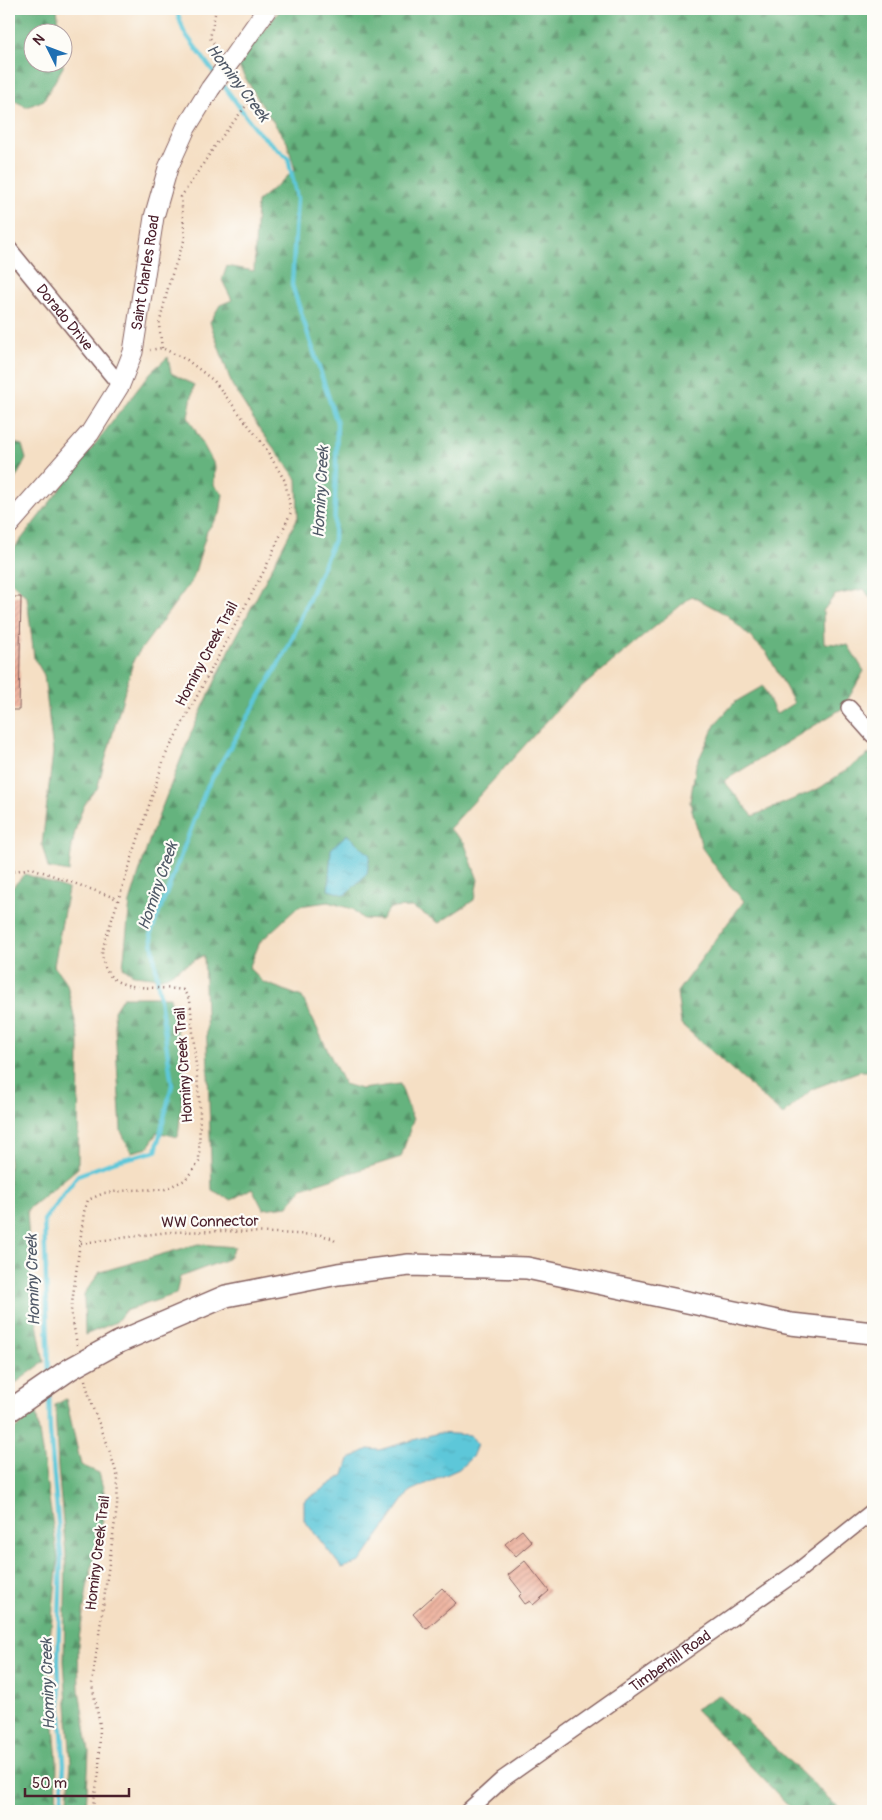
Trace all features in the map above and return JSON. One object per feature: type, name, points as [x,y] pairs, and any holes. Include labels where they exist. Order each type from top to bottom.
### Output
[{"type":"main road","points":[[9,1411],[70,1368],[119,1342],[226,1296],[338,1274],[409,1265],[527,1268],[791,1324],[873,1333]]},
{"type":"street","name":"Saint Charles Road","points":[[9,526],[90,433],[120,385],[133,352],[154,217],[168,168],[186,128],[210,89],[267,9]]},
{"type":"street","name":"Dorado Drive","points":[[9,249],[120,385]]},
{"type":"street","points":[[849,708],[873,735]]},
{"type":"street","name":"Timberhill Road","points":[[468,1811],[503,1779],[798,1571],[873,1511]]},
{"type":"path","points":[[133,352],[162,348],[159,325],[170,280],[185,238],[181,197],[232,122],[249,102]]},
{"type":"path","name":"Hominy Creek Trail","points":[[78,1350],[72,1311],[84,1212],[88,1200],[104,1193],[165,1189],[185,1180],[199,1162],[200,1110],[190,1000],[183,990],[169,987],[123,985],[110,976],[102,961],[102,950],[165,756],[265,568],[291,512],[285,481],[263,444],[220,389],[188,360],[162,348]]},
{"type":"path","points":[[9,872],[32,868],[118,899]]},
{"type":"path","name":"WW Connector","points":[[81,1243],[169,1232],[226,1231],[322,1235],[338,1243]]},
{"type":"path","name":"Hominy Creek Trail","points":[[84,1378],[118,1478],[117,1508],[92,1684],[100,1724],[99,1772],[92,1811]]},
{"type":"green space","points":[[9,9],[57,9],[59,22],[22,22],[22,72],[60,72],[44,100],[27,107],[9,98]]},
{"type":"green space","points":[[281,9],[873,9],[873,602],[864,589],[835,595],[823,611],[824,643],[848,645],[864,671],[843,708],[724,781],[753,816],[820,788],[869,754],[873,758],[873,1071],[860,1071],[812,1089],[783,1115],[681,1024],[677,992],[744,901],[726,881],[702,848],[690,802],[696,765],[716,723],[735,702],[763,686],[776,714],[794,703],[767,653],[727,615],[692,596],[564,702],[449,829],[464,842],[478,880],[474,900],[439,923],[412,907],[390,908],[381,920],[363,919],[352,909],[328,902],[299,906],[260,942],[249,968],[263,982],[302,997],[344,1084],[361,1089],[400,1084],[413,1120],[401,1157],[302,1188],[288,1206],[263,1209],[252,1188],[231,1200],[212,1190],[204,955],[162,978],[134,975],[123,967],[130,902],[150,838],[191,733],[232,645],[298,517],[297,479],[261,431],[232,385],[210,322],[220,305],[232,300],[222,280],[227,266],[254,271],[257,202],[295,170],[287,142],[237,64]]},
{"type":"green space","points":[[168,357],[171,373],[194,385],[188,417],[215,466],[214,485],[223,494],[220,514],[207,531],[193,579],[134,659],[97,789],[84,805],[76,827],[69,872],[48,868],[42,845],[53,752],[44,675],[34,658],[27,597],[9,580],[9,555],[151,372]]},
{"type":"green space","points":[[9,442],[22,445],[26,459],[13,483],[9,482]]},
{"type":"green space","points":[[25,874],[68,889],[54,966],[67,984],[79,1039],[78,1168],[27,1210],[32,1296],[44,1362],[9,1388],[9,891]]},
{"type":"green space","points":[[123,997],[170,997],[185,1071],[178,1137],[157,1132],[148,1148],[131,1152],[121,1131],[114,1011]]},
{"type":"green space","points":[[198,1244],[235,1247],[228,1259],[180,1277],[176,1294],[125,1311],[116,1322],[85,1335],[84,1294],[100,1272]]},
{"type":"green space","points":[[66,1399],[81,1465],[99,1473],[107,1503],[87,1588],[78,1645],[79,1690],[89,1752],[86,1811],[67,1811],[71,1763],[64,1661],[66,1554],[58,1468],[55,1405]]},
{"type":"green space","points":[[36,1412],[58,1559],[48,1658],[57,1761],[56,1811],[9,1811],[9,1500],[11,1498],[9,1491],[9,1434]]},
{"type":"green space","points":[[719,1695],[842,1811],[794,1811],[695,1709]]},
{"type":"water","points":[[347,834],[370,855],[367,874],[345,895],[328,890],[331,849]]},
{"type":"water","points":[[438,1433],[470,1435],[477,1445],[472,1457],[459,1469],[410,1491],[360,1562],[342,1568],[304,1520],[304,1501],[344,1475],[349,1459],[368,1449],[379,1450]]},
{"type":"building","points":[[9,597],[21,597],[19,710],[9,710]]},
{"type":"building","points":[[522,1530],[532,1542],[516,1556],[505,1544]]},
{"type":"building","points":[[525,1561],[549,1591],[533,1605],[530,1601],[525,1604],[519,1596],[522,1593],[508,1575]]},
{"type":"building","points":[[442,1588],[456,1603],[426,1629],[413,1614]]},
{"type":"waterway","name":"Hominy Creek","points":[[176,9],[184,32],[215,74]]},
{"type":"waterway","name":"Hominy Creek","points":[[49,1375],[44,1220],[78,1175],[116,1161],[156,1151],[172,1085],[151,933],[207,787],[288,648],[334,540],[337,423],[292,285],[297,198],[288,158],[257,131],[221,82]]},
{"type":"waterway","name":"Hominy Creek","points":[[49,1390],[50,1431],[61,1556],[58,1663],[64,1765],[61,1811]]}]
